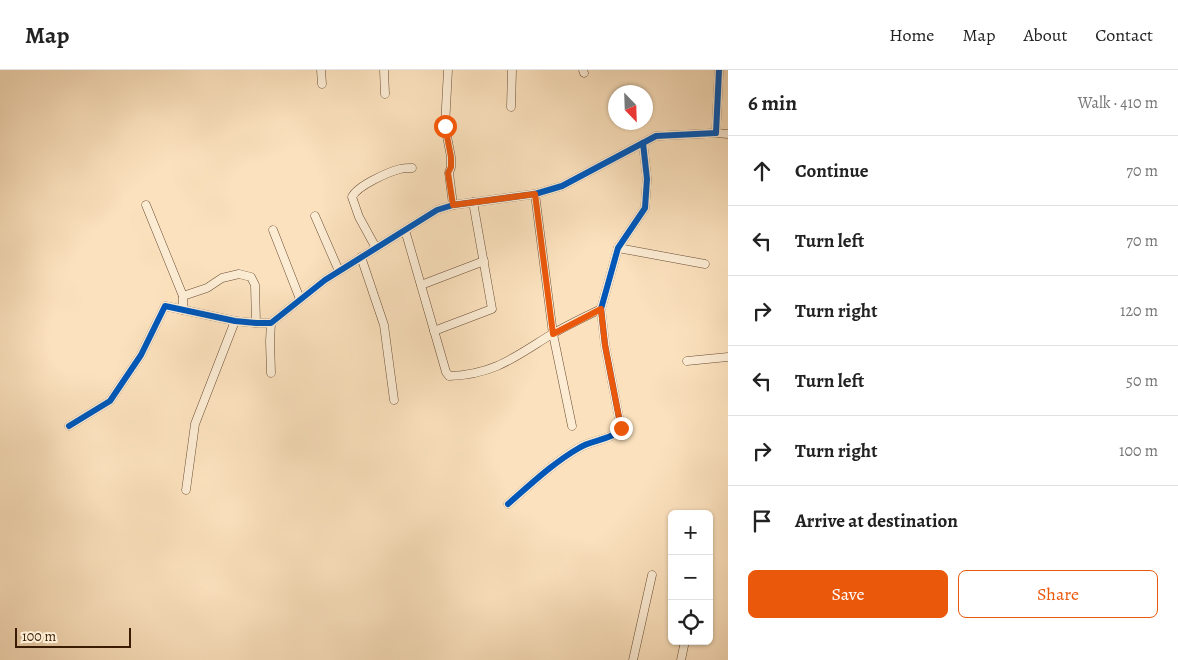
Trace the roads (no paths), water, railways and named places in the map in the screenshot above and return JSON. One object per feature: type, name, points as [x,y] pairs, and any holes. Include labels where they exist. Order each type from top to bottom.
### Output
[{"type":"street","points":[[321,70],[322,84]]},
{"type":"street","points":[[384,70],[385,94]]},
{"type":"street","points":[[448,70],[445,126],[451,157],[451,167],[448,173],[453,205]]},
{"type":"street","points":[[511,107],[512,70]]},
{"type":"street","points":[[716,133],[719,70]]},
{"type":"street","points":[[69,426],[110,401],[141,355],[165,306],[235,321],[271,323],[339,271],[437,210],[453,205],[535,194],[562,186],[656,136],[728,134]]},
{"type":"street","points":[[508,504],[552,466],[581,446],[614,434],[621,428],[605,345],[601,309],[618,248],[645,208],[647,179],[643,143]]},
{"type":"street","points":[[376,248],[359,217],[352,197],[355,192],[387,174],[401,168],[412,168]]},
{"type":"street","points":[[535,194],[553,334],[572,426]]},
{"type":"street","points":[[434,331],[492,309],[473,202]]},
{"type":"street","points":[[146,205],[183,296],[183,310]]},
{"type":"street","points":[[314,216],[339,271]]},
{"type":"street","points":[[273,230],[300,300]]},
{"type":"street","points":[[405,230],[446,372],[449,376],[460,376],[496,368],[553,334],[601,309]]},
{"type":"street","points":[[618,248],[705,264]]},
{"type":"street","points":[[361,257],[384,325],[394,400]]},
{"type":"street","points":[[421,285],[484,261]]},
{"type":"street","points":[[183,296],[208,288],[222,278],[239,274],[250,277],[255,285],[256,323]]},
{"type":"street","points":[[186,490],[195,424],[235,321]]},
{"type":"street","points":[[271,323],[271,373]]},
{"type":"street","points":[[687,360],[728,357]]},
{"type":"street","points":[[633,660],[652,575]]},
{"type":"street","points":[[681,660],[684,645]]}]
